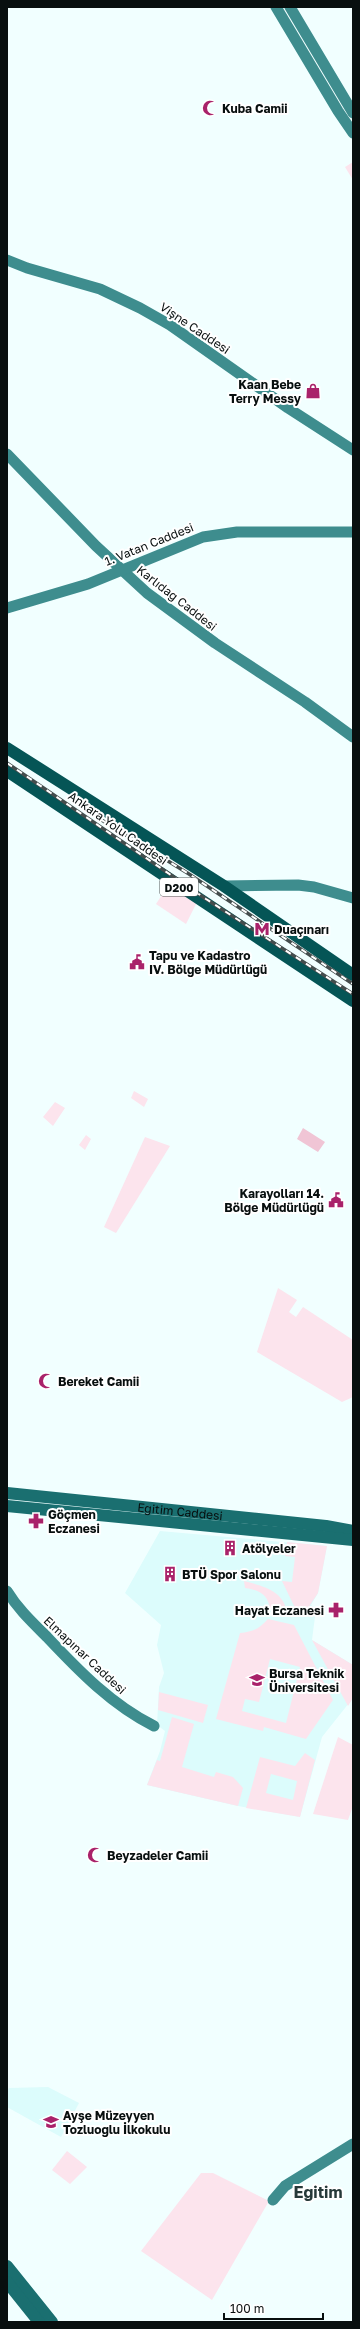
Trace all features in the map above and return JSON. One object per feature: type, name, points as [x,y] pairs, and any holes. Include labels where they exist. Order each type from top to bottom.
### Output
[{"type":"highway","name":"Ankara Yolu Caddesi","points":[[7,748],[224,886],[353,975]]},
{"type":"highway","name":"Ankara Yolu Caddesi","points":[[7,771],[353,1001]]},
{"type":"main road","points":[[276,7],[338,111],[353,133]]},
{"type":"main road","points":[[290,7],[353,113]]},
{"type":"main road","name":"Vişne Caddesi","points":[[7,260],[27,268],[100,289],[140,308],[170,325],[288,408],[353,450]]},
{"type":"main road","name":"Karlıdağ Caddesi","points":[[7,454],[120,569],[146,593],[215,643],[342,728],[353,737]]},
{"type":"main road","name":"1. Vatan Caddesi","points":[[7,608],[88,584],[120,569],[203,537],[237,532],[353,532]]},
{"type":"main road","points":[[342,728],[353,733]]},
{"type":"main road","points":[[224,886],[298,885],[314,887],[353,898]]},
{"type":"main road","name":"Eğitim Caddesi","points":[[7,1493],[326,1526],[353,1531]]},
{"type":"main road","points":[[7,1506],[353,1540]]},
{"type":"main road","name":"Elmapınar Caddesi","points":[[7,1591],[28,1619],[97,1686],[123,1708],[154,1726]]},
{"type":"main road","points":[[273,2200],[285,2186],[353,2144]]},
{"type":"main road","points":[[7,2266],[52,2322]]},
{"type":"main road","points":[[7,2282],[39,2322]]},
{"type":"shaded area","points":[[353,162],[353,180],[345,167]]},
{"type":"shaded area","points":[[169,884],[197,902],[186,924],[156,904]]},
{"type":"shaded area","points":[[134,1091],[148,1099],[144,1107],[131,1098]]},
{"type":"shaded area","points":[[55,1102],[65,1108],[53,1126],[43,1117]]},
{"type":"shaded area","points":[[303,1128],[325,1142],[318,1152],[297,1139]]},
{"type":"shaded area","points":[[86,1135],[91,1139],[85,1150],[79,1145]]},
{"type":"shaded area","points":[[145,1137],[170,1146],[116,1233],[104,1227]]},
{"type":"shaded area","points":[[278,1288],[297,1300],[289,1312],[296,1317],[303,1307],[353,1340],[353,1397],[342,1402],[257,1352]]},
{"type":"shaded area","name":"Bursa Teknik Üniversitesi","points":[[160,1531],[327,1546],[318,1593],[311,1605],[316,1609],[312,1640],[353,1665],[353,1698],[322,1737],[300,1817],[238,1806],[147,1785],[160,1751],[165,1731],[157,1725],[159,1687],[164,1673],[157,1645],[161,1625],[125,1593]]},
{"type":"shaded area","points":[[287,1542],[327,1546],[318,1593],[304,1614],[296,1610],[282,1581],[292,1582],[295,1557],[285,1556]]},
{"type":"shaded area","points":[[244,1581],[259,1585],[278,1595],[283,1600],[287,1615],[270,1609],[265,1597],[255,1590],[245,1588]]},
{"type":"shaded area","points":[[268,1619],[294,1625],[333,1700],[306,1739],[264,1727],[263,1731],[216,1719],[240,1633],[249,1632],[259,1628]],"holes":[[[270,1659],[300,1667],[286,1723],[242,1711],[245,1699],[259,1702]]]},
{"type":"shaded area","points":[[312,1640],[353,1665],[353,1698],[348,1706]]},
{"type":"shaded area","points":[[159,1692],[208,1705],[203,1723],[158,1710]]},
{"type":"shaded area","points":[[172,1717],[194,1724],[182,1767],[214,1777],[216,1772],[233,1777],[243,1788],[238,1806],[147,1785],[157,1760],[160,1761]]},
{"type":"shaded area","points":[[338,1737],[353,1745],[353,1806],[348,1820],[313,1814]]},
{"type":"shaded area","points":[[305,1753],[315,1760],[300,1817],[246,1808],[260,1757],[295,1766]],"holes":[[[271,1774],[297,1781],[293,1800],[266,1793]]]},
{"type":"shaded area","name":"Ayşe Müzeyyen Tozluoğlu İlkokulu","points":[[48,2087],[79,2103],[61,2137],[7,2107],[7,2092],[9,2088]]},
{"type":"shaded area","points":[[67,2151],[87,2167],[70,2184],[52,2170]]},
{"type":"shaded area","points":[[201,2173],[213,2173],[269,2201],[212,2300],[141,2251]]},
{"type":"railway","points":[[7,763],[206,899],[353,994]]},
{"type":"railway","points":[[100,819],[189,874],[353,984]]},
{"type":"place","name":"Kuba Camii","points":[[210,108]]},
{"type":"place","name":"Kaan Bebe Terry Messy","points":[[313,391]]},
{"type":"place","name":"Duaçınarı","points":[[262,929]]},
{"type":"place","name":"Tapu ve Kadastro IV. Bölge Müdürlüğü","points":[[137,962]]},
{"type":"place","name":"Karayolları 14. Bölge Müdürlüğü","points":[[336,1200]]},
{"type":"place","name":"Bereket Camii","points":[[46,1381]]},
{"type":"place","name":"Göçmen Eczanesi","points":[[36,1521]]},
{"type":"place","name":"Atölyeler","points":[[230,1548]]},
{"type":"place","name":"BTÜ Spor Salonu","points":[[170,1574]]},
{"type":"place","name":"Hayat Eczanesi","points":[[336,1610]]},
{"type":"place","name":"Bursa Teknik Üniversitesi","points":[[257,1680]]},
{"type":"place","name":"Beyzadeler Camii","points":[[95,1855]]},
{"type":"place","name":"Ayşe Müzeyyen Tozluoğlu İlkokulu","points":[[51,2122]]},
{"type":"district","name":"Eğitim","points":[[318,2192]]}]
